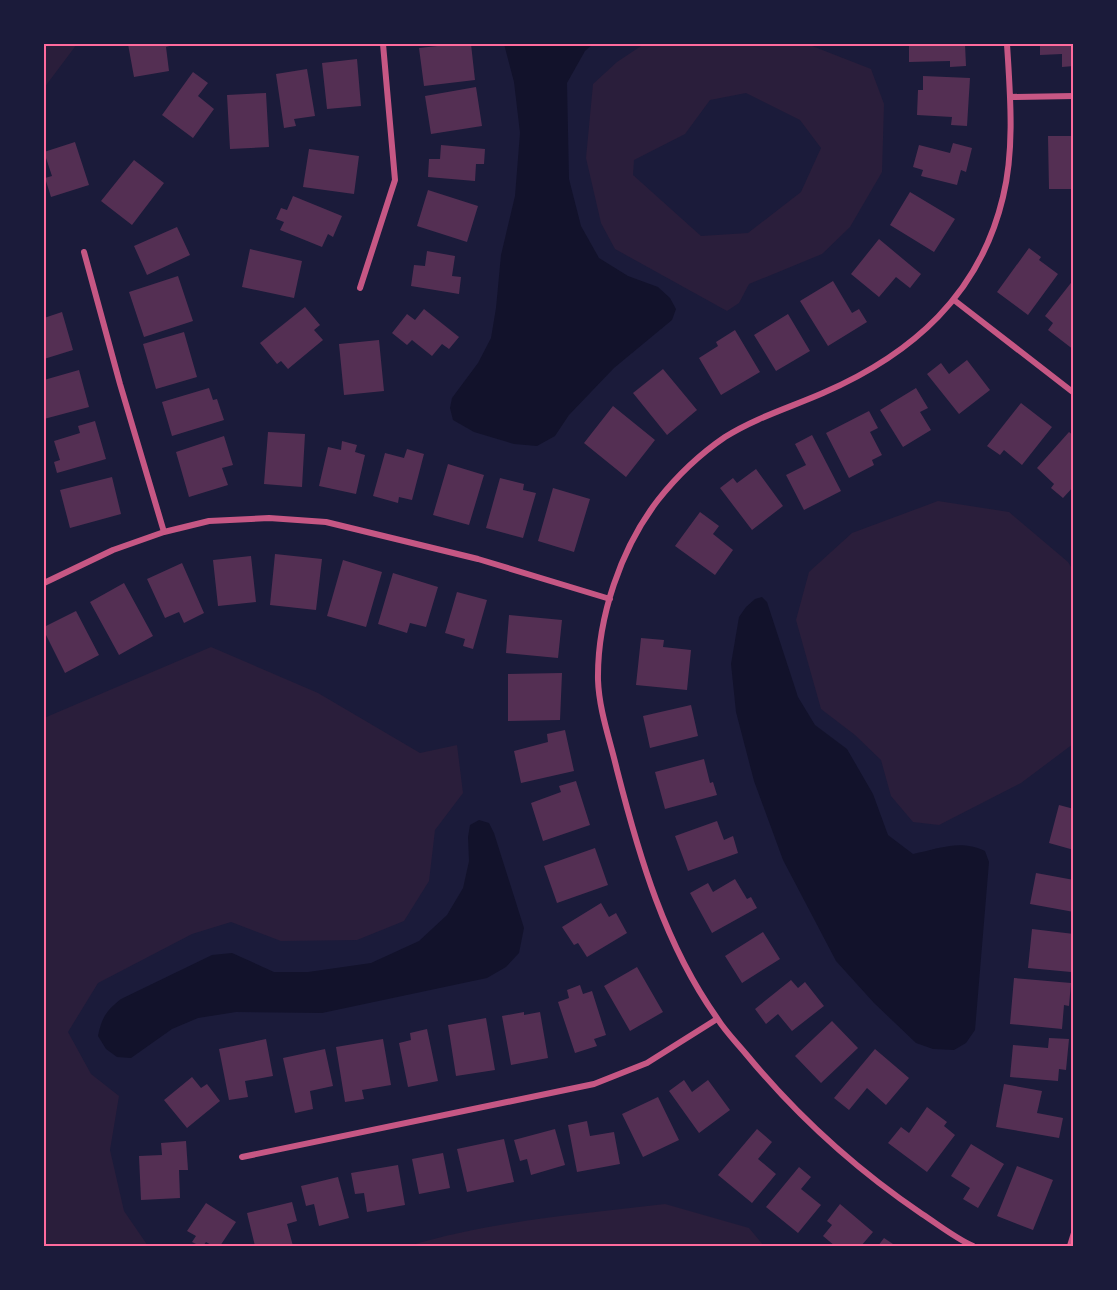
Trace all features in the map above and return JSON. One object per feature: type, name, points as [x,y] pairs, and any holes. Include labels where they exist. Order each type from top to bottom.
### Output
[{"type":"street","points":[[360,288],[395,180],[384,44]]},
{"type":"street","points":[[974,1246],[890,1192],[827,1142],[777,1091],[717,1019],[693,978],[647,880],[602,711],[598,682],[599,651],[610,599],[618,575],[635,537],[657,502],[688,466],[726,437],[857,377],[893,356],[924,331],[954,300],[979,263],[1004,194],[1010,97],[1007,44]]},
{"type":"street","points":[[1010,97],[1074,96]]},
{"type":"street","points":[[84,252],[164,532]]},
{"type":"street","points":[[954,300],[1074,393]]},
{"type":"street","points":[[44,584],[113,550],[164,532],[209,521],[269,518],[326,522],[478,559],[610,599]]},
{"type":"street","points":[[242,1156],[594,1084],[647,1063],[717,1019]]},
{"type":"street","points":[[1070,1246],[1074,1233]]},
{"type":"shaded area","points":[[44,44],[77,44],[44,88]]},
{"type":"shaded area","points":[[504,44],[593,44],[585,51],[567,83],[569,179],[581,226],[599,258],[628,276],[658,287],[670,298],[676,309],[672,320],[614,368],[569,415],[555,436],[537,446],[514,444],[474,432],[453,420],[450,408],[452,398],[478,363],[491,338],[501,255],[515,196],[520,133],[514,82]]},
{"type":"shaded area","points":[[644,44],[807,44],[871,69],[884,104],[882,172],[850,227],[822,254],[749,284],[739,303],[727,311],[615,249],[601,223],[586,158],[593,84],[617,62]],"holes":[[[746,93],[800,120],[821,148],[801,192],[748,233],[701,236],[633,175],[634,160],[685,134],[710,100]]]},
{"type":"shaded area","points":[[938,501],[1009,512],[1068,562],[1074,572],[1073,744],[1021,783],[939,825],[913,822],[891,796],[881,760],[855,735],[821,709],[796,620],[809,572],[852,533]]},
{"type":"shaded area","points":[[762,597],[767,602],[798,697],[815,725],[847,749],[873,794],[888,835],[913,854],[958,845],[976,847],[985,851],[989,862],[975,1030],[966,1043],[954,1050],[933,1049],[916,1043],[874,1003],[836,961],[783,860],[754,781],[736,712],[731,664],[739,617],[755,599]]},
{"type":"shaded area","points":[[211,647],[318,693],[420,753],[457,745],[463,793],[435,830],[429,881],[404,921],[357,940],[281,941],[231,922],[192,934],[98,983],[68,1032],[91,1074],[119,1096],[110,1150],[124,1211],[148,1246],[44,1246],[44,718]]},
{"type":"shaded area","points":[[479,820],[489,823],[494,833],[524,928],[519,953],[506,967],[487,978],[322,1013],[236,1012],[198,1018],[172,1029],[131,1058],[117,1057],[106,1049],[98,1036],[105,1015],[121,999],[212,955],[232,953],[274,972],[308,972],[371,963],[419,941],[447,915],[463,888],[469,861],[470,825]]},
{"type":"shaded area","points":[[665,1204],[749,1228],[764,1246],[409,1246],[504,1224]]},
{"type":"building","points":[[128,44],[177,44],[166,47],[169,71],[134,77]]},
{"type":"building","points":[[471,44],[475,80],[424,86],[419,48]]},
{"type":"building","points":[[909,44],[965,44],[966,66],[950,67],[950,61],[909,62]]},
{"type":"building","points":[[1040,44],[1074,44],[1074,66],[1062,67],[1062,54],[1040,55]]},
{"type":"building","points":[[357,59],[361,106],[327,109],[322,63]]},
{"type":"building","points":[[307,69],[315,116],[294,119],[296,126],[284,128],[276,74]]},
{"type":"building","points":[[193,72],[208,83],[198,96],[214,109],[193,138],[162,115]]},
{"type":"building","points":[[923,76],[970,78],[967,126],[951,125],[952,117],[917,115],[918,90],[923,90]]},
{"type":"building","points":[[476,87],[482,126],[431,134],[425,96]]},
{"type":"building","points":[[266,93],[269,147],[230,149],[227,95]]},
{"type":"building","points":[[1048,136],[1074,136],[1074,189],[1049,189]]},
{"type":"building","points":[[75,142],[89,185],[51,197],[45,178],[52,176],[44,152]]},
{"type":"building","points":[[953,143],[972,148],[966,172],[961,170],[957,185],[921,176],[923,170],[913,167],[919,145],[950,153]]},
{"type":"building","points":[[441,145],[485,149],[484,164],[476,164],[475,181],[428,177],[429,159],[440,159]]},
{"type":"building","points":[[309,149],[359,156],[354,194],[303,187]]},
{"type":"building","points":[[134,160],[164,183],[132,225],[101,201]]},
{"type":"building","points":[[428,190],[478,206],[467,242],[417,226]]},
{"type":"building","points":[[910,192],[955,219],[934,252],[890,225]]},
{"type":"building","points":[[293,196],[342,216],[333,237],[328,234],[322,247],[280,230],[284,222],[276,219],[281,208],[287,210]]},
{"type":"building","points":[[177,227],[190,255],[147,275],[134,246]]},
{"type":"building","points":[[879,239],[921,274],[910,288],[896,277],[879,297],[851,274]]},
{"type":"building","points":[[1029,248],[1041,257],[1039,260],[1058,274],[1028,315],[997,292]]},
{"type":"building","points":[[250,249],[302,261],[294,298],[242,287]]},
{"type":"building","points":[[427,251],[455,256],[452,276],[461,277],[459,294],[411,286],[414,265],[425,266]]},
{"type":"building","points":[[178,276],[193,321],[144,337],[129,292]]},
{"type":"building","points":[[1074,279],[1074,350],[1048,330],[1053,323],[1045,316]]},
{"type":"building","points":[[833,281],[852,313],[859,309],[867,322],[828,346],[800,301]]},
{"type":"building","points":[[305,307],[320,325],[314,330],[323,340],[288,369],[281,361],[277,364],[260,343]]},
{"type":"building","points":[[424,309],[459,337],[449,349],[442,344],[432,356],[412,340],[407,345],[392,333],[407,314],[415,320]]},
{"type":"building","points":[[62,312],[73,350],[44,359],[44,318]]},
{"type":"building","points":[[788,314],[810,351],[776,371],[754,335]]},
{"type":"building","points":[[735,330],[760,372],[721,395],[699,358],[718,346],[716,342]]},
{"type":"building","points":[[184,332],[197,377],[156,389],[143,344]]},
{"type":"building","points":[[379,340],[384,391],[344,395],[339,344]]},
{"type":"building","points":[[967,360],[990,390],[959,414],[927,374],[941,363],[949,374]]},
{"type":"building","points":[[663,369],[697,410],[667,435],[633,393]]},
{"type":"building","points":[[79,370],[89,407],[44,419],[44,380]]},
{"type":"building","points":[[209,388],[213,400],[217,399],[224,420],[172,436],[162,402]]},
{"type":"building","points":[[916,388],[928,408],[920,412],[931,430],[903,447],[880,410]]},
{"type":"building","points":[[1021,403],[1052,427],[1022,465],[1004,450],[1000,455],[987,446]]},
{"type":"building","points":[[613,406],[655,440],[626,477],[584,443]]},
{"type":"building","points":[[869,411],[878,428],[870,432],[882,455],[872,460],[874,465],[849,478],[826,433]]},
{"type":"building","points":[[95,421],[106,459],[57,473],[54,462],[60,460],[54,441],[80,433],[78,426]]},
{"type":"building","points":[[268,432],[305,434],[302,487],[264,484]]},
{"type":"building","points":[[1069,432],[1074,436],[1074,486],[1063,498],[1051,488],[1054,484],[1037,468]]},
{"type":"building","points":[[812,435],[841,491],[804,510],[786,475],[806,465],[795,444]]},
{"type":"building","points":[[224,436],[233,465],[222,468],[228,485],[189,497],[176,452]]},
{"type":"building","points":[[342,441],[357,445],[355,452],[365,455],[356,494],[319,486],[328,447],[341,450]]},
{"type":"building","points":[[407,449],[424,454],[412,500],[399,497],[398,503],[373,496],[385,453],[404,458]]},
{"type":"building","points":[[448,464],[484,475],[469,525],[433,515]]},
{"type":"building","points":[[756,469],[783,506],[752,530],[720,488],[733,478],[737,483]]},
{"type":"building","points":[[112,477],[121,514],[70,528],[60,490]]},
{"type":"building","points":[[500,478],[524,484],[523,490],[536,493],[523,538],[486,528]]},
{"type":"building","points":[[553,488],[590,499],[574,552],[538,541]]},
{"type":"building","points":[[700,512],[719,526],[713,534],[733,550],[715,575],[675,546]]},
{"type":"building","points":[[275,554],[322,559],[316,610],[270,605]]},
{"type":"building","points":[[251,556],[256,602],[218,606],[213,560]]},
{"type":"building","points":[[343,560],[382,572],[366,627],[327,616]]},
{"type":"building","points":[[182,563],[204,613],[184,623],[179,612],[165,618],[147,579]]},
{"type":"building","points":[[393,573],[438,587],[426,627],[410,623],[407,633],[378,624]]},
{"type":"building","points":[[124,583],[153,636],[119,655],[90,602]]},
{"type":"building","points":[[457,592],[487,600],[473,649],[463,646],[465,639],[445,633]]},
{"type":"building","points":[[76,611],[99,655],[65,673],[44,627]]},
{"type":"building","points":[[509,615],[562,620],[558,658],[506,653]]},
{"type":"building","points":[[641,638],[664,640],[663,647],[691,650],[687,690],[636,685]]},
{"type":"building","points":[[562,673],[560,720],[508,721],[508,674]]},
{"type":"building","points":[[691,705],[698,736],[650,748],[643,716]]},
{"type":"building","points":[[565,730],[574,771],[521,783],[514,751],[548,742],[547,734]]},
{"type":"building","points":[[704,759],[710,783],[713,782],[717,795],[665,809],[655,772]]},
{"type":"building","points":[[576,781],[590,825],[543,841],[531,803],[561,792],[559,786]]},
{"type":"building","points":[[1059,805],[1074,809],[1074,850],[1049,843]]},
{"type":"building","points":[[717,821],[724,840],[733,836],[738,853],[688,871],[675,836]]},
{"type":"building","points":[[595,848],[608,885],[557,903],[544,866]]},
{"type":"building","points":[[1036,873],[1074,880],[1074,912],[1030,904]]},
{"type":"building","points":[[735,879],[747,899],[751,897],[757,908],[712,933],[690,893],[708,883],[713,892]]},
{"type":"building","points":[[601,903],[609,917],[616,913],[627,933],[587,957],[578,943],[574,945],[562,927]]},
{"type":"building","points":[[1032,929],[1074,934],[1071,972],[1028,968]]},
{"type":"building","points":[[763,932],[780,959],[742,983],[725,956]]},
{"type":"building","points":[[637,967],[663,1012],[630,1031],[604,986]]},
{"type":"building","points":[[1014,978],[1071,983],[1069,1006],[1064,1005],[1062,1029],[1010,1024]]},
{"type":"building","points":[[791,980],[798,988],[805,982],[824,1006],[792,1031],[778,1014],[766,1024],[755,1009]]},
{"type":"building","points":[[580,985],[583,994],[592,991],[606,1035],[594,1039],[597,1046],[575,1053],[558,1002],[569,998],[567,990]]},
{"type":"building","points":[[524,1012],[524,1015],[540,1012],[548,1058],[511,1065],[502,1016]]},
{"type":"building","points":[[486,1018],[495,1070],[456,1076],[448,1025]]},
{"type":"building","points":[[832,1021],[858,1048],[821,1083],[795,1056]]},
{"type":"building","points":[[427,1029],[438,1081],[408,1087],[399,1043],[411,1040],[410,1033]]},
{"type":"building","points":[[1049,1038],[1069,1039],[1066,1070],[1059,1069],[1058,1081],[1010,1077],[1013,1045],[1048,1048]]},
{"type":"building","points":[[266,1039],[273,1076],[245,1081],[248,1097],[229,1100],[219,1049]]},
{"type":"building","points":[[383,1039],[391,1085],[362,1090],[364,1099],[345,1102],[336,1047]]},
{"type":"building","points":[[325,1049],[333,1086],[310,1091],[313,1109],[295,1113],[283,1058]]},
{"type":"building","points":[[875,1049],[909,1078],[886,1105],[867,1088],[849,1110],[834,1098]]},
{"type":"building","points":[[192,1077],[201,1088],[207,1084],[220,1101],[187,1128],[164,1100]]},
{"type":"building","points":[[684,1080],[692,1092],[708,1080],[730,1110],[699,1133],[669,1091]]},
{"type":"building","points":[[1004,1084],[1042,1091],[1037,1113],[1063,1118],[1059,1138],[996,1127]]},
{"type":"building","points":[[658,1097],[679,1140],[643,1157],[622,1114]]},
{"type":"building","points":[[927,1107],[947,1122],[944,1126],[955,1135],[927,1172],[888,1143],[901,1127],[909,1133]]},
{"type":"building","points":[[587,1121],[590,1136],[614,1132],[620,1164],[577,1172],[568,1125]]},
{"type":"building","points":[[555,1129],[565,1165],[531,1175],[527,1159],[520,1161],[514,1140]]},
{"type":"building","points":[[757,1129],[772,1142],[758,1159],[776,1174],[752,1203],[718,1175]]},
{"type":"building","points":[[504,1139],[514,1182],[467,1192],[457,1149]]},
{"type":"building","points":[[186,1141],[188,1170],[179,1170],[180,1198],[141,1200],[139,1156],[162,1155],[161,1143]]},
{"type":"building","points":[[971,1144],[1004,1164],[978,1208],[963,1199],[970,1188],[951,1176]]},
{"type":"building","points":[[443,1153],[450,1188],[419,1194],[412,1159]]},
{"type":"building","points":[[398,1165],[405,1205],[367,1212],[364,1193],[355,1194],[351,1173]]},
{"type":"building","points":[[1017,1166],[1053,1180],[1033,1230],[997,1216]]},
{"type":"building","points":[[799,1167],[811,1177],[801,1189],[821,1205],[798,1233],[766,1207]]},
{"type":"building","points":[[338,1177],[349,1218],[319,1226],[314,1204],[306,1206],[301,1186]]},
{"type":"building","points":[[292,1202],[297,1221],[287,1224],[293,1246],[255,1246],[247,1213]]},
{"type":"building","points":[[206,1203],[236,1222],[220,1246],[213,1246],[206,1242],[200,1246],[192,1242],[196,1236],[187,1231]]},
{"type":"building","points":[[840,1204],[873,1232],[861,1246],[835,1246],[823,1236],[832,1225],[827,1221]]},
{"type":"building","points":[[884,1238],[896,1246],[878,1246]]}]
